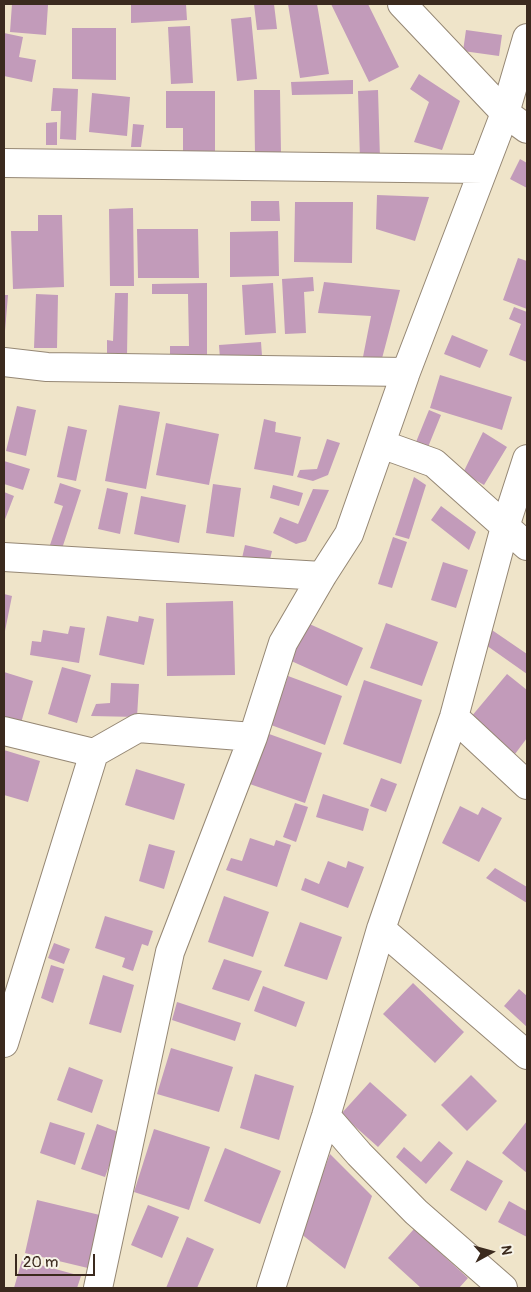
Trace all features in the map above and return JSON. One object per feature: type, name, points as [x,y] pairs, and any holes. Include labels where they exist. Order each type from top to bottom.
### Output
[{"type":"street","points":[[402,4],[505,113],[527,129]]},
{"type":"street","points":[[98,1288],[170,952],[253,737],[283,643],[349,534],[406,372],[505,113],[527,38]]},
{"type":"street","points":[[4,163],[483,169]]},
{"type":"street","points":[[4,362],[47,367],[406,372]]},
{"type":"street","points":[[381,444],[434,463],[527,546]]},
{"type":"street","points":[[270,1288],[326,1116],[381,929],[454,717],[505,527],[527,459]]},
{"type":"street","points":[[4,557],[322,576]]},
{"type":"street","points":[[454,717],[527,785]]},
{"type":"street","points":[[4,1043],[8,1014],[94,753],[138,728],[253,737]]},
{"type":"street","points":[[4,731],[94,753]]},
{"type":"street","points":[[381,929],[527,1055]]},
{"type":"street","points":[[326,1116],[359,1154],[416,1212],[503,1288]]},
{"type":"building","points":[[12,4],[48,5],[46,35],[10,32]]},
{"type":"building","points":[[186,4],[187,20],[131,23],[131,5]]},
{"type":"building","points":[[254,4],[274,4],[277,29],[257,30]]},
{"type":"building","points":[[288,4],[317,4],[329,74],[300,78]]},
{"type":"building","points":[[331,4],[368,4],[399,67],[369,82]]},
{"type":"building","points":[[251,17],[257,79],[237,81],[231,19]]},
{"type":"building","points":[[190,26],[193,83],[171,84],[168,27]]},
{"type":"building","points":[[72,28],[116,28],[116,80],[72,79]]},
{"type":"building","points":[[466,30],[502,35],[499,56],[463,51]]},
{"type":"building","points":[[4,33],[23,37],[19,57],[36,60],[32,82],[4,76]]},
{"type":"building","points":[[419,74],[460,101],[442,150],[414,142],[429,102],[410,89]]},
{"type":"building","points":[[353,80],[353,94],[292,95],[291,82]]},
{"type":"building","points":[[53,88],[78,89],[76,140],[60,139],[61,111],[51,111]]},
{"type":"building","points":[[254,90],[280,90],[281,153],[255,154]]},
{"type":"building","points":[[378,90],[380,159],[360,160],[358,91]]},
{"type":"building","points":[[166,91],[215,91],[215,160],[183,160],[183,128],[166,128]]},
{"type":"building","points":[[92,93],[130,97],[127,136],[89,132]]},
{"type":"building","points":[[57,122],[57,145],[46,145],[46,123]]},
{"type":"building","points":[[133,124],[144,125],[141,147],[131,147]]},
{"type":"building","points":[[520,159],[527,163],[527,188],[510,179]]},
{"type":"building","points":[[377,195],[429,197],[415,241],[376,229]]},
{"type":"building","points":[[251,201],[279,201],[280,221],[251,221]]},
{"type":"building","points":[[295,202],[353,202],[352,263],[294,262]]},
{"type":"building","points":[[133,208],[134,286],[110,286],[109,209]]},
{"type":"building","points":[[38,215],[62,215],[64,287],[13,289],[11,231],[38,231]]},
{"type":"building","points":[[137,229],[198,229],[199,278],[138,278]]},
{"type":"building","points":[[278,231],[279,276],[230,277],[230,232]]},
{"type":"building","points":[[518,258],[527,261],[527,309],[503,300]]},
{"type":"building","points":[[313,277],[314,291],[304,292],[306,333],[285,334],[282,279]]},
{"type":"building","points":[[324,282],[400,290],[380,366],[362,362],[371,316],[318,313]]},
{"type":"building","points":[[207,283],[207,358],[170,358],[170,346],[189,346],[188,294],[152,294],[152,284]]},
{"type":"building","points":[[273,283],[276,333],[245,335],[242,285]]},
{"type":"building","points":[[115,293],[128,293],[127,356],[107,356],[107,340],[113,341]]},
{"type":"building","points":[[36,294],[58,295],[57,348],[34,348]]},
{"type":"building","points":[[4,295],[8,295],[5,331],[4,331]]},
{"type":"building","points":[[514,307],[527,312],[527,362],[509,355],[521,324],[509,319]]},
{"type":"building","points":[[452,335],[488,350],[480,368],[444,354]]},
{"type":"building","points":[[261,342],[262,356],[220,359],[219,345]]},
{"type":"building","points":[[440,375],[512,397],[502,430],[430,408]]},
{"type":"building","points":[[119,405],[160,412],[146,489],[105,481]]},
{"type":"building","points":[[17,406],[36,410],[26,456],[6,451]]},
{"type":"building","points":[[429,410],[441,415],[426,452],[414,447]]},
{"type":"building","points":[[264,419],[276,422],[275,432],[301,437],[293,476],[254,469]]},
{"type":"building","points":[[166,423],[219,434],[209,485],[156,475]]},
{"type":"building","points":[[68,426],[87,430],[76,481],[57,477]]},
{"type":"building","points":[[483,432],[507,447],[484,485],[463,473]]},
{"type":"building","points":[[327,439],[340,443],[328,475],[313,481],[297,477],[300,470],[317,469]]},
{"type":"building","points":[[4,461],[30,469],[23,490],[4,484]]},
{"type":"building","points":[[414,477],[426,485],[409,539],[395,535]]},
{"type":"building","points":[[60,483],[81,490],[59,558],[47,554],[63,506],[54,503]]},
{"type":"building","points":[[213,484],[241,488],[234,537],[206,533]]},
{"type":"building","points":[[273,485],[303,493],[299,506],[270,498]]},
{"type":"building","points":[[107,488],[128,493],[120,534],[98,529]]},
{"type":"building","points":[[313,489],[329,490],[306,541],[296,544],[273,533],[280,517],[298,524]]},
{"type":"building","points":[[4,492],[14,496],[4,522]]},
{"type":"building","points":[[141,496],[186,505],[179,543],[134,534]]},
{"type":"building","points":[[441,506],[476,532],[469,550],[431,520]]},
{"type":"building","points":[[393,537],[407,542],[392,588],[378,584]]},
{"type":"building","points":[[245,545],[272,551],[267,572],[240,567]]},
{"type":"building","points":[[443,562],[468,570],[456,608],[431,600]]},
{"type":"building","points":[[4,594],[12,596],[5,631],[4,631]]},
{"type":"building","points":[[233,601],[235,675],[167,676],[166,603]]},
{"type":"building","points":[[107,616],[138,622],[139,616],[154,619],[144,665],[99,655]]},
{"type":"building","points":[[305,622],[363,648],[347,686],[289,660]]},
{"type":"building","points":[[386,623],[438,642],[422,686],[370,668]]},
{"type":"building","points":[[70,626],[85,628],[79,663],[30,655],[32,641],[41,642],[43,630],[68,634]]},
{"type":"building","points":[[489,628],[527,654],[527,674],[483,643]]},
{"type":"building","points":[[62,667],[91,675],[77,723],[48,714]]},
{"type":"building","points":[[4,672],[33,681],[21,723],[4,718]]},
{"type":"building","points":[[507,674],[527,690],[527,738],[515,754],[471,717]]},
{"type":"building","points":[[288,676],[342,696],[325,745],[271,725]]},
{"type":"building","points":[[364,680],[422,700],[401,764],[343,744]]},
{"type":"building","points":[[111,683],[139,684],[137,717],[91,716],[96,704],[110,703]]},
{"type":"building","points":[[258,730],[322,753],[305,803],[241,781]]},
{"type":"building","points":[[4,750],[40,761],[28,802],[4,795]]},
{"type":"building","points":[[136,769],[185,784],[174,820],[125,805]]},
{"type":"building","points":[[381,778],[397,784],[386,812],[370,806]]},
{"type":"building","points":[[323,794],[369,809],[363,831],[316,817]]},
{"type":"building","points":[[295,803],[308,807],[296,842],[283,837]]},
{"type":"building","points":[[460,806],[478,815],[482,807],[502,818],[479,862],[442,843]]},
{"type":"building","points":[[250,838],[274,846],[276,840],[291,845],[277,887],[226,870],[231,858],[242,861]]},
{"type":"building","points":[[149,844],[175,851],[164,889],[139,881]]},
{"type":"building","points":[[328,861],[346,868],[348,861],[364,867],[348,908],[301,890],[305,878],[319,884]]},
{"type":"building","points":[[495,868],[527,887],[527,903],[486,878]]},
{"type":"building","points":[[224,896],[269,912],[253,957],[208,942]]},
{"type":"building","points":[[105,916],[153,931],[148,946],[142,944],[133,971],[122,967],[125,958],[95,948]]},
{"type":"building","points":[[300,922],[342,937],[327,980],[284,966]]},
{"type":"building","points":[[54,943],[70,949],[64,964],[48,958]]},
{"type":"building","points":[[224,959],[262,971],[249,1001],[212,989]]},
{"type":"building","points":[[51,965],[64,969],[53,1003],[41,998]]},
{"type":"building","points":[[103,975],[134,985],[121,1033],[89,1024]]},
{"type":"building","points":[[413,983],[464,1032],[435,1063],[383,1014]]},
{"type":"building","points":[[263,986],[305,1002],[296,1027],[254,1011]]},
{"type":"building","points":[[519,989],[527,996],[527,1027],[504,1006]]},
{"type":"building","points":[[177,1002],[241,1023],[235,1041],[172,1020]]},
{"type":"building","points":[[171,1048],[233,1067],[219,1112],[157,1094]]},
{"type":"building","points":[[69,1067],[103,1080],[92,1113],[57,1100]]},
{"type":"building","points":[[255,1074],[294,1086],[279,1140],[240,1128]]},
{"type":"building","points":[[471,1075],[497,1101],[467,1131],[441,1105]]},
{"type":"building","points":[[370,1082],[407,1115],[378,1147],[341,1114]]},
{"type":"building","points":[[527,1121],[527,1173],[502,1153]]},
{"type":"building","points":[[50,1122],[85,1133],[75,1165],[40,1153]]},
{"type":"building","points":[[97,1124],[121,1133],[105,1177],[81,1169]]},
{"type":"building","points":[[154,1129],[210,1147],[189,1210],[134,1192]]},
{"type":"building","points":[[439,1141],[453,1153],[426,1184],[396,1157],[404,1147],[421,1162]]},
{"type":"building","points":[[225,1148],[281,1171],[260,1224],[204,1201]]},
{"type":"building","points":[[330,1154],[372,1196],[345,1269],[300,1233]]},
{"type":"building","points":[[467,1160],[503,1181],[486,1211],[450,1190]]},
{"type":"building","points":[[37,1200],[104,1216],[92,1269],[25,1253]]},
{"type":"building","points":[[509,1201],[527,1211],[527,1237],[498,1222]]},
{"type":"building","points":[[148,1205],[179,1217],[162,1258],[131,1245]]},
{"type":"building","points":[[414,1229],[468,1278],[459,1288],[421,1288],[388,1258]]},
{"type":"building","points":[[187,1237],[214,1249],[197,1288],[166,1288]]},
{"type":"building","points":[[22,1260],[81,1276],[77,1288],[14,1288]]}]
